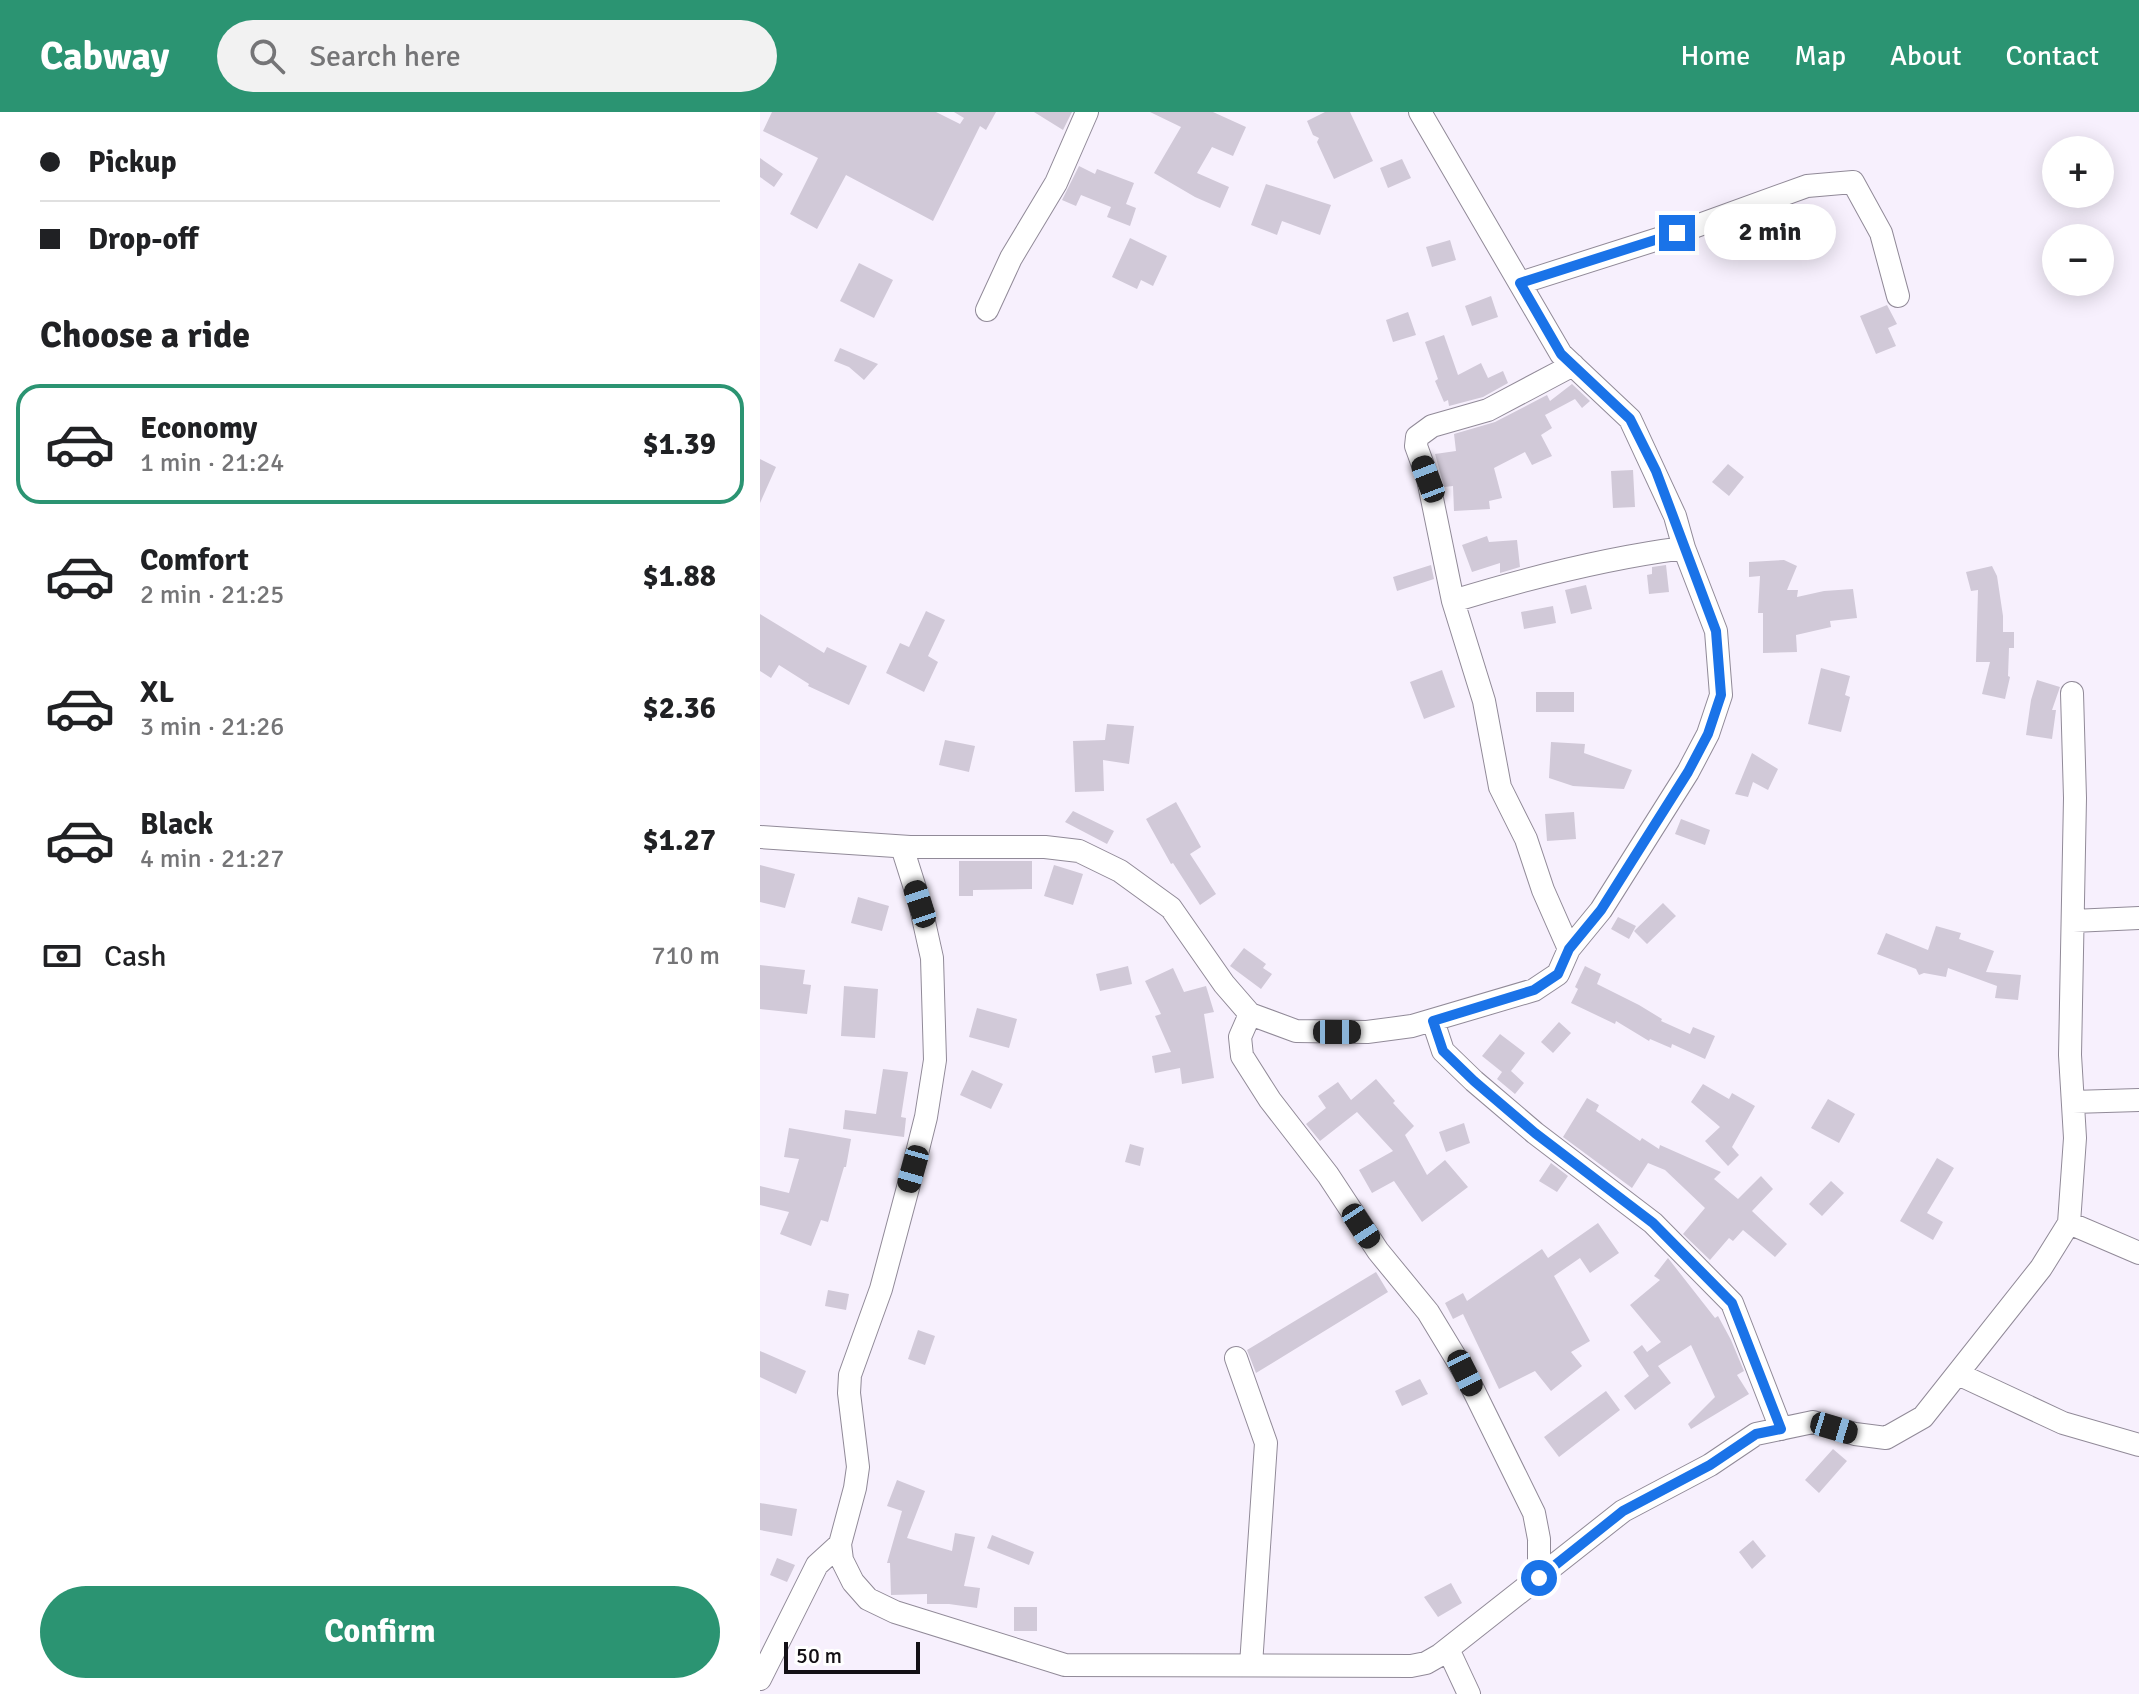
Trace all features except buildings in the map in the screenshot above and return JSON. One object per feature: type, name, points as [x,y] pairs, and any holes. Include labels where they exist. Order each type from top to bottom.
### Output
[{"type":"street","points":[[987,310],[1011,258],[1056,183],[1087,112]]},
{"type":"street","points":[[760,837],[902,847],[1045,847],[1079,851],[1120,871],[1171,908],[1224,984],[1250,1014],[1296,1031],[1367,1032],[1433,1021],[1534,990],[1558,974],[1569,949],[1601,910],[1688,772],[1708,734],[1721,695],[1716,631],[1675,516],[1630,419],[1561,354],[1420,112]]},
{"type":"street","points":[[1520,283],[1677,233],[1807,186],[1853,182],[1881,233],[1898,296]]},
{"type":"street","points":[[1569,949],[1543,890],[1526,839],[1500,787],[1484,701],[1453,601],[1428,479],[1416,446],[1417,437],[1432,426],[1488,410],[1573,365]]},
{"type":"street","points":[[1453,601],[1598,563],[1684,548]]},
{"type":"street","points":[[902,847],[920,904],[932,958],[935,1060],[926,1117],[881,1289],[850,1375],[849,1393],[858,1467],[840,1544],[842,1560],[853,1582],[868,1599],[895,1612],[1065,1665],[1411,1666],[1426,1663],[1448,1649],[1623,1511],[1710,1465],[1756,1434],[1813,1422],[1855,1434],[1886,1438],[1923,1417],[2041,1268],[2069,1223],[2075,1138],[2070,1055],[2075,736],[2072,693]]},
{"type":"street","points":[[2073,921],[2139,918]]},
{"type":"street","points":[[1250,1014],[1240,1037],[1242,1056],[1270,1100],[1328,1175],[1378,1251],[1428,1312],[1465,1373],[1534,1513],[1539,1539],[1539,1578]]},
{"type":"street","points":[[1433,1021],[1443,1051],[1474,1081],[1535,1133],[1653,1223],[1732,1303],[1781,1429]]},
{"type":"street","points":[[2073,1102],[2139,1100]]},
{"type":"street","points":[[2069,1223],[2139,1253]]},
{"type":"street","points":[[1236,1358],[1266,1443],[1251,1665]]},
{"type":"street","points":[[1958,1374],[2063,1423],[2139,1445]]},
{"type":"street","points":[[760,1679],[817,1565],[840,1544]]},
{"type":"street","points":[[1448,1649],[1469,1694]]},
{"type":"route","points":[[1539,1578],[1623,1511],[1710,1465],[1756,1434],[1781,1429],[1756,1358],[1732,1303],[1653,1223],[1535,1133],[1474,1081],[1443,1051],[1433,1021],[1534,990],[1558,974],[1569,949],[1601,910],[1688,772],[1708,734],[1721,695],[1716,631],[1656,471],[1630,419],[1561,354],[1520,283],[1677,233]]}]
